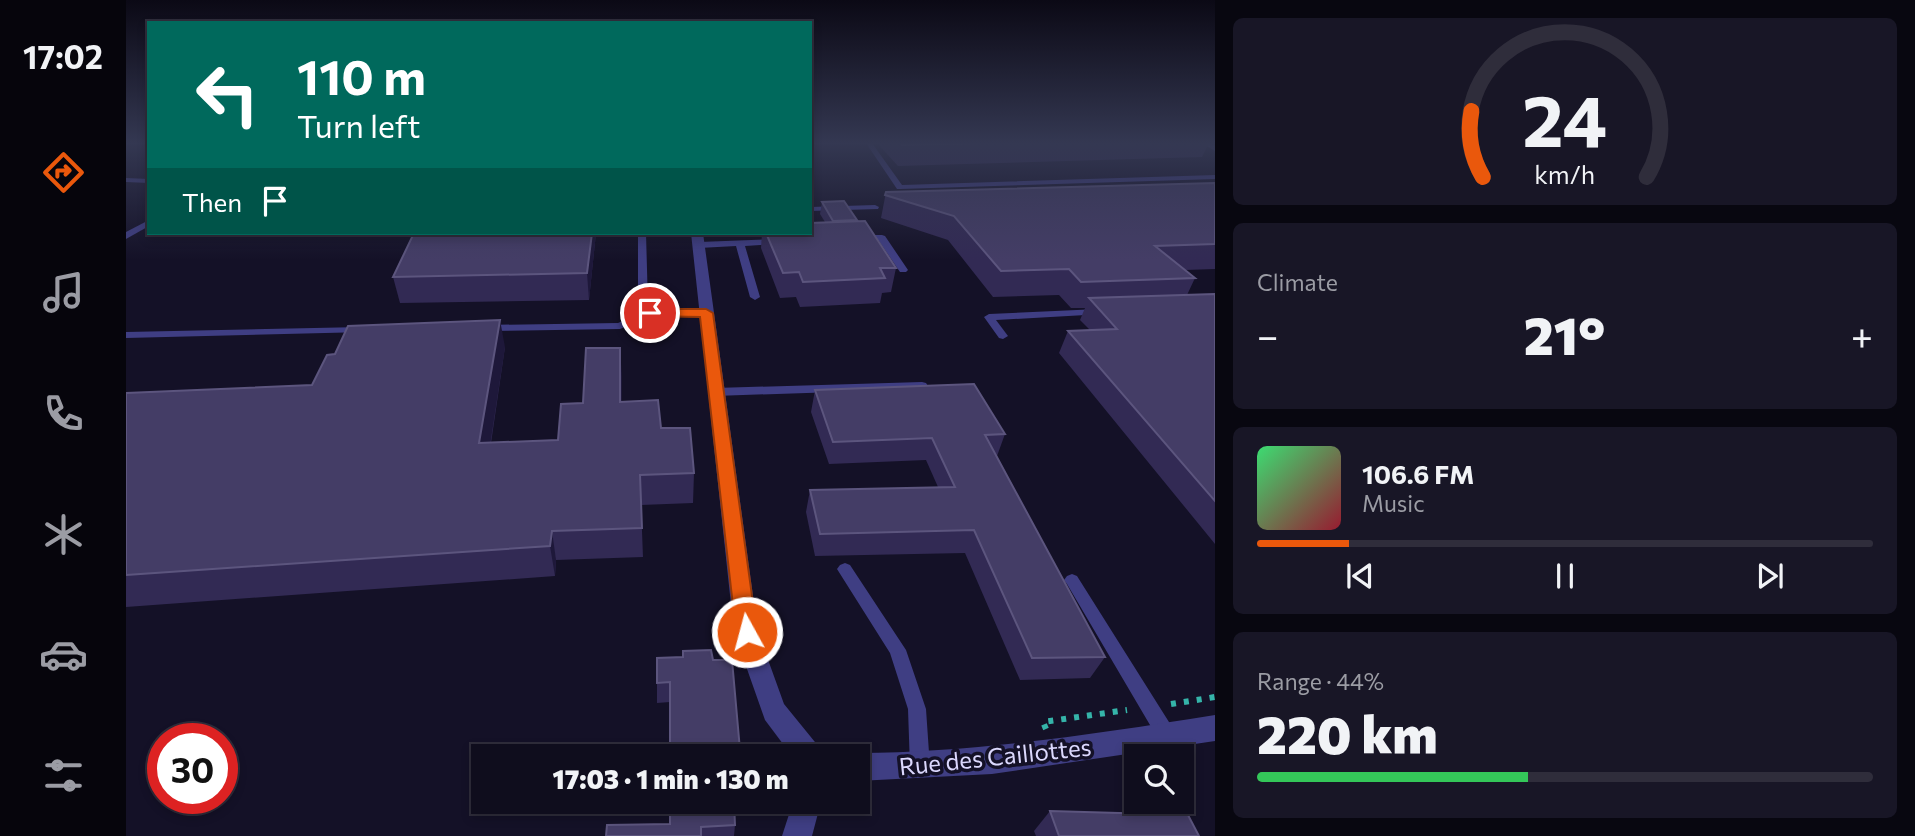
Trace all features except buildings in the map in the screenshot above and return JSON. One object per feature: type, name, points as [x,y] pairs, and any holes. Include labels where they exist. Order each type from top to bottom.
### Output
[{"type":"street","points":[[698,239],[747,632],[774,711],[800,744]]},
{"type":"street","name":"Rue des Caillottes","points":[[870,767],[920,767],[1058,751],[1215,728]]},
{"type":"street","points":[[797,836],[803,814]]},
{"type":"lane","points":[[896,182],[900,187],[1057,182]]},
{"type":"lane","points":[[812,209],[875,207]]},
{"type":"lane","points":[[126,236],[147,223]]},
{"type":"lane","points":[[642,235],[643,305],[650,313]]},
{"type":"lane","points":[[843,239],[881,238],[903,271]]},
{"type":"lane","points":[[698,239],[740,243],[792,241]]},
{"type":"lane","points":[[740,243],[755,297]]},
{"type":"lane","points":[[1003,336],[989,317],[1113,312]]},
{"type":"lane","points":[[469,328],[620,326],[650,313],[706,313]]},
{"type":"lane","points":[[126,335],[373,330]]},
{"type":"lane","points":[[715,392],[936,386]]},
{"type":"lane","points":[[845,569],[898,650],[917,709],[920,767]]},
{"type":"lane","points":[[1072,580],[1167,736]]},
{"type":"path","points":[[1058,751],[1043,722],[1215,697]]},
{"type":"route","points":[[650,313],[706,313],[747,632]]}]
